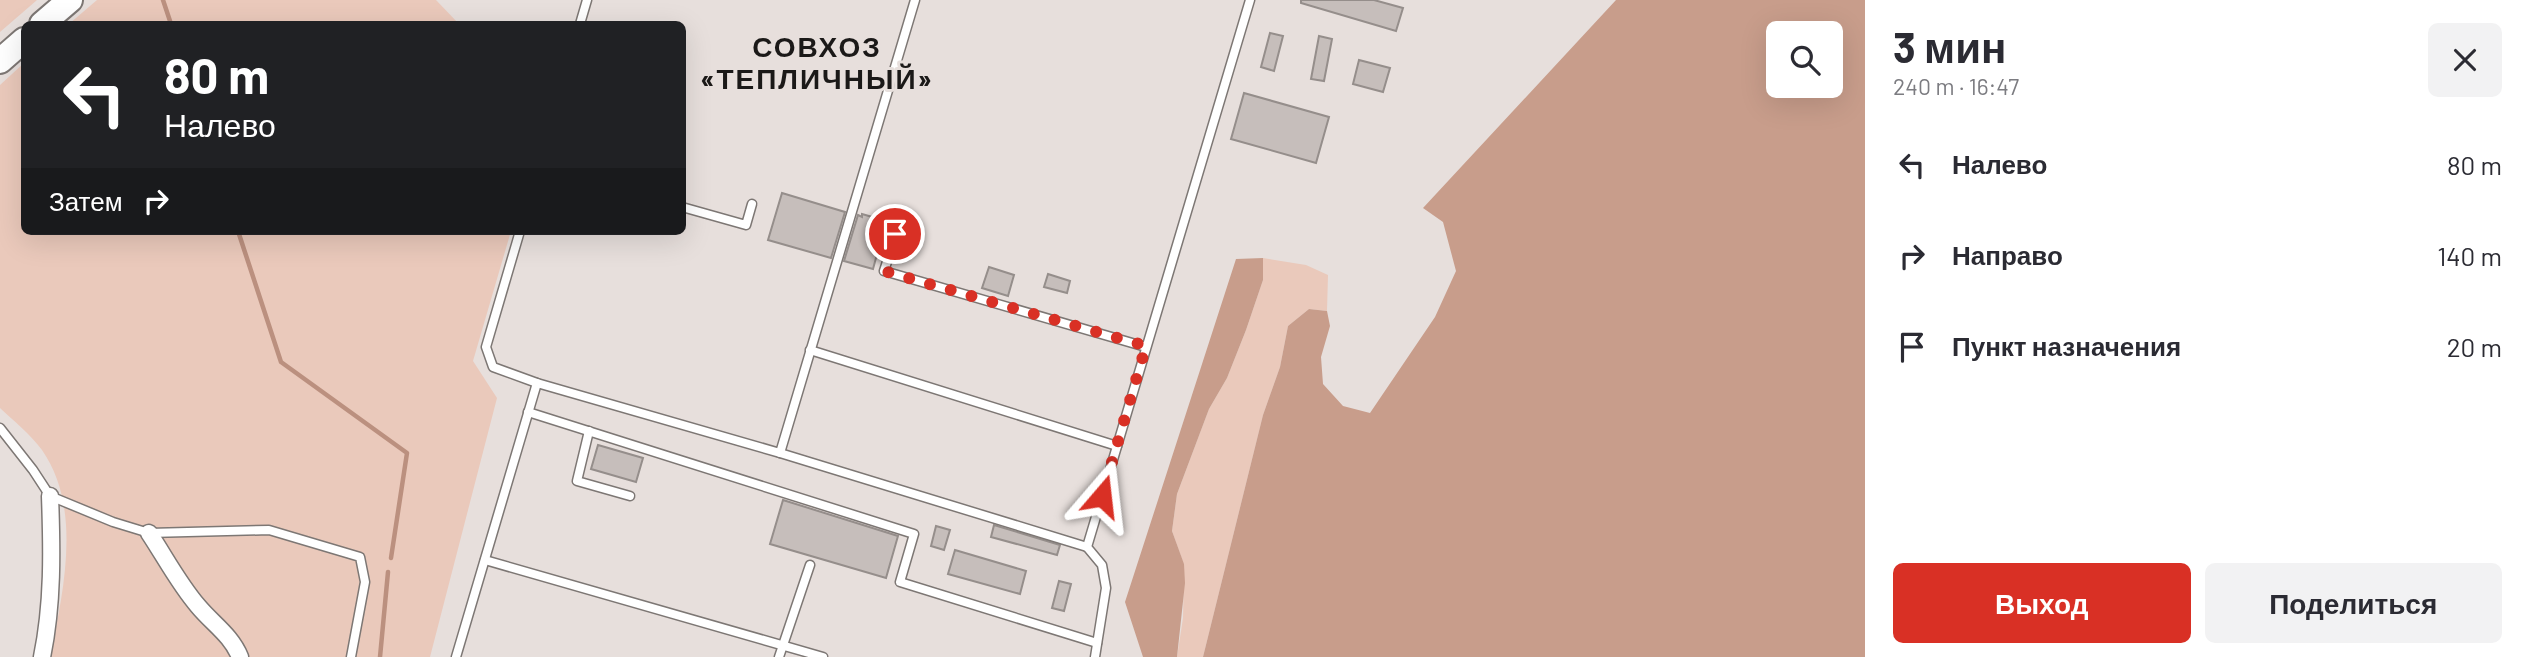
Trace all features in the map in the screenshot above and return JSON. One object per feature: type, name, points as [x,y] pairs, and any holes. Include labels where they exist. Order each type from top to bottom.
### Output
[{"type":"main road","points":[[46,21],[70,0]]},
{"type":"main road","points":[[0,61],[21,43]]},
{"type":"street","points":[[42,657],[50,610],[50,496]]},
{"type":"street","points":[[149,533],[187,592],[200,609],[217,624],[240,657]]},
{"type":"lane","points":[[581,21],[587,0]]},
{"type":"lane","points":[[780,453],[915,0]]},
{"type":"lane","points":[[1087,547],[1250,0]]},
{"type":"lane","points":[[686,208],[746,225],[752,204]]},
{"type":"lane","points":[[895,234],[884,271],[1146,346]]},
{"type":"lane","points":[[519,235],[486,347],[493,367],[537,383],[780,453],[1087,547],[1102,565],[1106,588],[1095,657]]},
{"type":"lane","points":[[810,350],[1117,446]]},
{"type":"lane","points":[[456,657],[537,383]]},
{"type":"lane","points":[[528,412],[914,534],[900,582],[1097,643]]},
{"type":"lane","points":[[0,428],[50,496],[113,522],[149,533],[269,530],[360,557],[365,582],[351,657]]},
{"type":"lane","points":[[589,431],[576,481],[630,496]]},
{"type":"lane","points":[[485,559],[823,657]]},
{"type":"lane","points":[[779,657],[810,565]]},
{"type":"shaded area","points":[[0,0],[37,0],[0,32]]},
{"type":"shaded area","points":[[97,0],[436,0],[456,21],[72,21]]},
{"type":"shaded area","points":[[1616,0],[1865,0],[1865,657],[1203,657],[1263,415],[1280,367],[1288,326],[1309,309],[1327,311],[1330,326],[1321,357],[1323,384],[1343,406],[1370,413],[1435,317],[1456,271],[1443,222],[1423,208]]},
{"type":"shaded area","points":[[21,66],[21,235],[510,235],[473,361],[497,398],[430,657],[50,657],[64,579],[66,525],[62,498],[55,473],[42,450],[0,408],[0,85]]},
{"type":"shaded area","points":[[1263,258],[1306,265],[1328,275],[1327,311],[1309,309],[1288,326],[1280,367],[1263,415],[1203,657],[1177,657],[1183,618],[1184,565],[1172,531],[1177,494],[1209,409],[1227,378],[1246,330],[1263,280]]},
{"type":"shaded area","points":[[1263,258],[1263,280],[1246,330],[1227,378],[1209,409],[1177,494],[1172,531],[1184,564],[1185,583],[1177,657],[1143,657],[1125,602],[1236,259]]},
{"type":"building","points":[[1301,0],[1374,0],[1403,8],[1396,31],[1301,3]]},
{"type":"building","points":[[1270,33],[1283,36],[1274,71],[1261,67]]},
{"type":"building","points":[[1319,36],[1332,39],[1324,81],[1311,79]]},
{"type":"building","points":[[1359,60],[1390,68],[1383,92],[1353,84]]},
{"type":"building","points":[[1244,93],[1329,117],[1316,163],[1231,139]]},
{"type":"building","points":[[782,193],[845,212],[831,258],[768,240]]},
{"type":"building","points":[[862,214],[886,221],[873,269],[844,261],[858,215],[862,217]]},
{"type":"building","points":[[989,267],[1014,275],[1008,296],[982,288]]},
{"type":"building","points":[[1048,274],[1070,281],[1067,293],[1044,287]]},
{"type":"building","points":[[598,445],[643,458],[636,482],[591,469]]},
{"type":"building","points":[[783,500],[898,536],[886,578],[770,544]]},
{"type":"building","points":[[994,525],[1060,545],[1057,555],[991,537]]},
{"type":"building","points":[[936,526],[950,530],[944,550],[931,546]]},
{"type":"building","points":[[955,550],[1026,571],[1020,594],[948,574]]},
{"type":"building","points":[[1059,581],[1071,584],[1064,611],[1052,608]]},
{"type":"waterway","points":[[163,0],[170,21]]},
{"type":"waterway","points":[[239,235],[281,362],[407,453],[391,558]]},
{"type":"waterway","points":[[380,657],[388,572]]},
{"type":"district","name":"СОВХОЗ «ТЕПЛИЧНЫЙ»","points":[[817,62]]},
{"type":"route","points":[[895,234],[884,271],[1146,346],[1102,496]]}]
